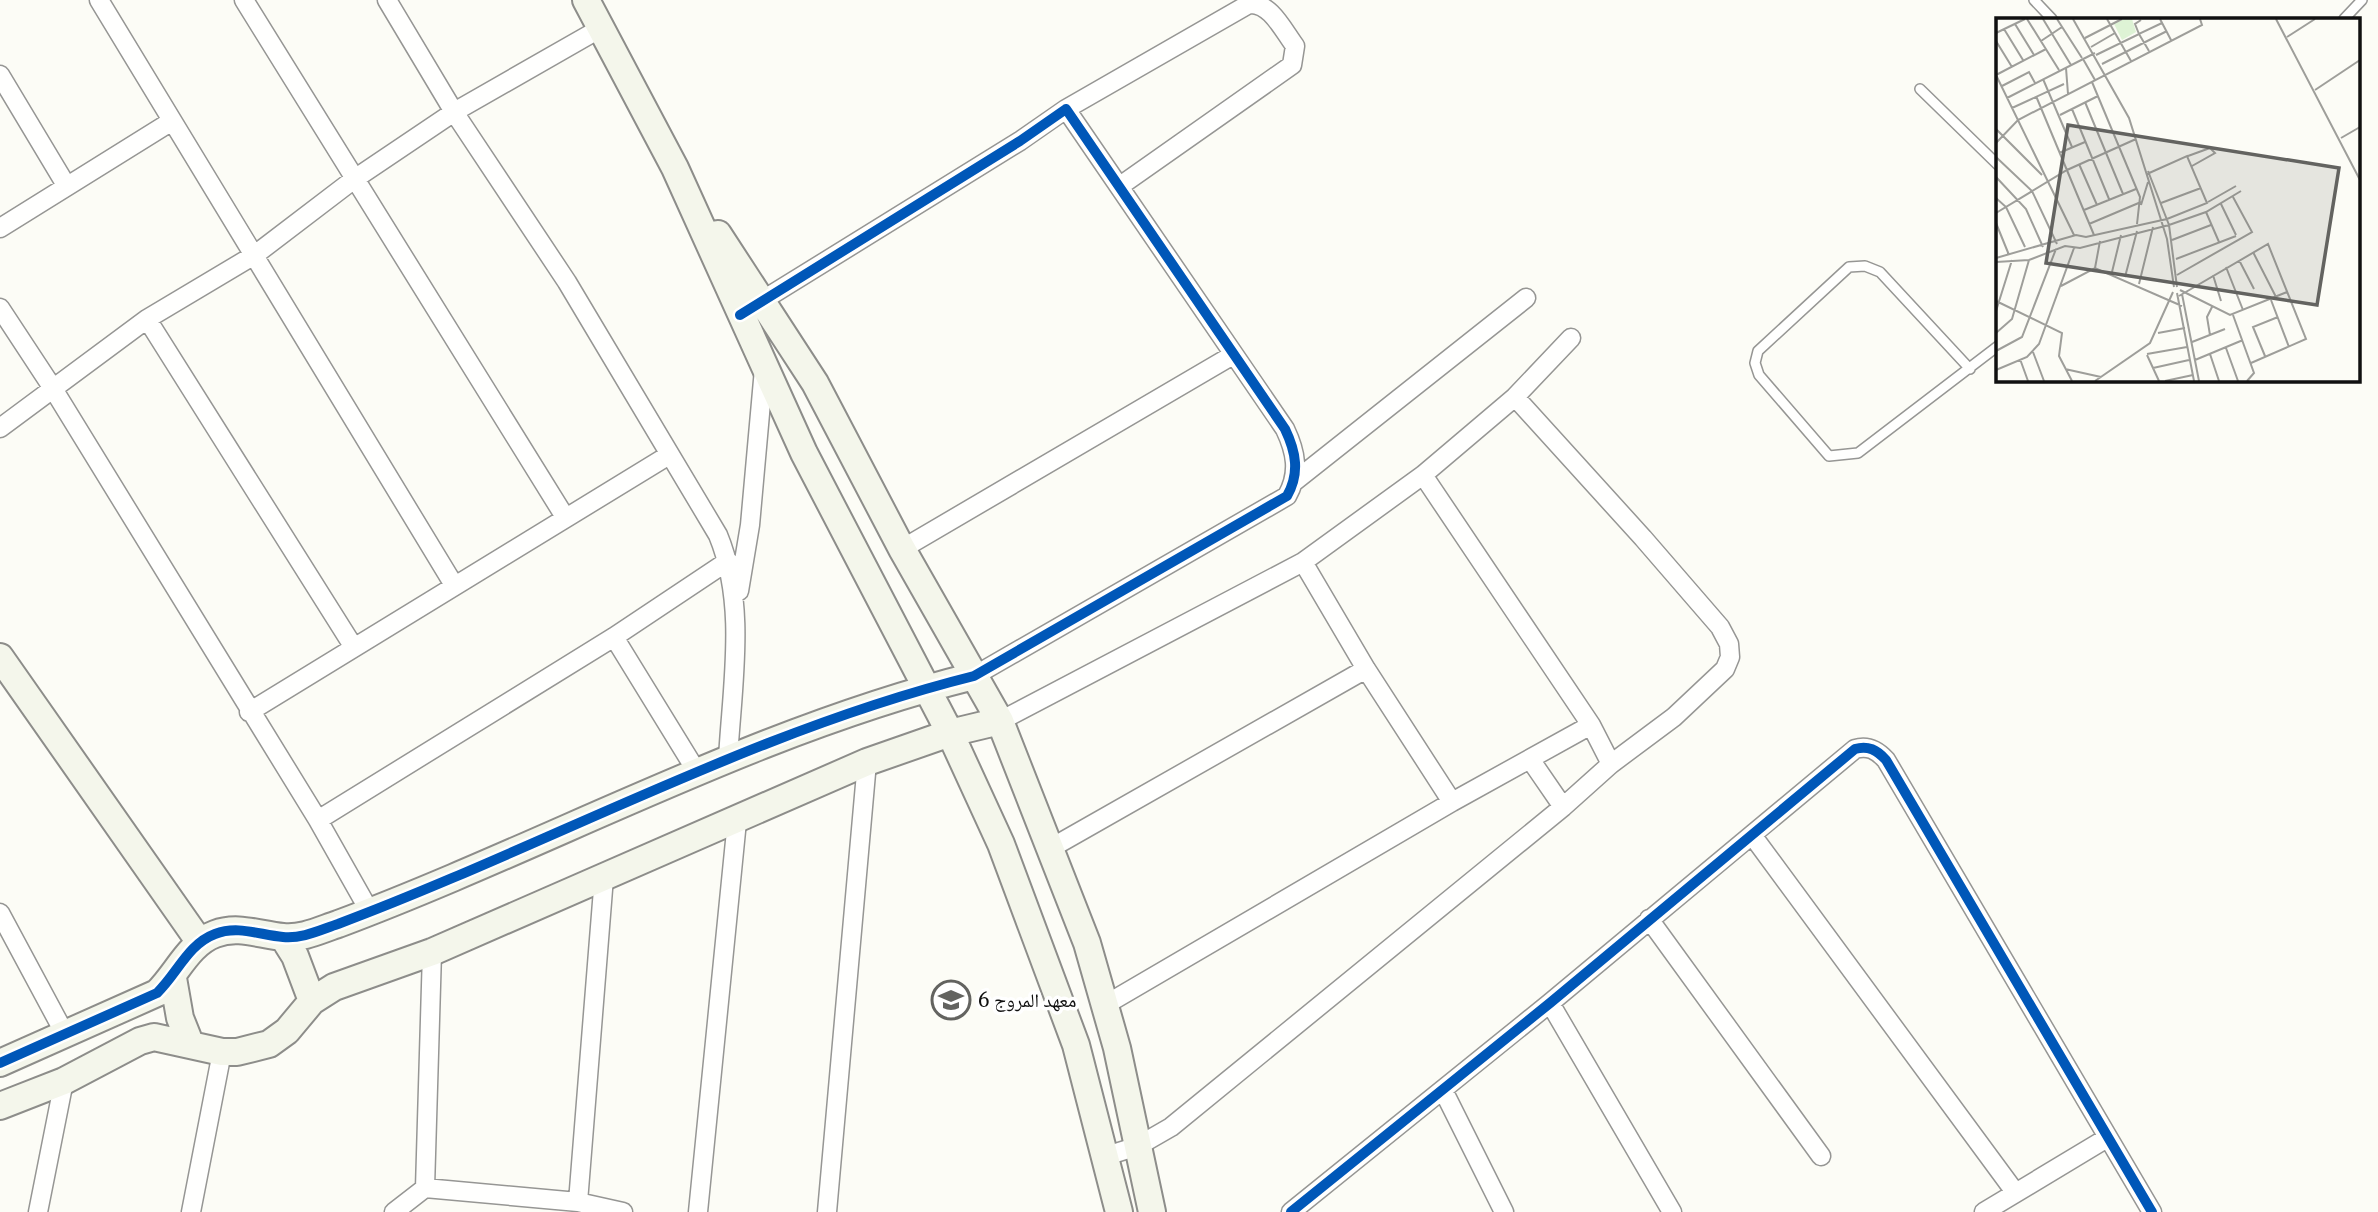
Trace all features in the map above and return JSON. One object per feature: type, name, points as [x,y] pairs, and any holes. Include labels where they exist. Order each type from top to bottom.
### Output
[{"type":"street","points":[[99,0],[256,254],[454,585]]},
{"type":"street","points":[[244,0],[353,180],[565,517]]},
{"type":"street","points":[[387,0],[454,112],[567,282],[669,456],[706,511],[728,561],[736,608]]},
{"type":"street","points":[[586,0],[751,308],[815,383],[902,549],[1000,721],[1051,848],[1105,1005],[1152,1212]]},
{"type":"street","points":[[751,308],[1020,141],[1066,109],[1249,4],[1259,3],[1266,8],[1295,46],[1293,65],[1120,186]]},
{"type":"street","points":[[0,428],[52,387],[147,320],[256,254],[353,180],[454,112],[601,29]]},
{"type":"street","points":[[0,75],[66,185]]},
{"type":"street","points":[[1066,109],[1285,429],[1293,446],[1295,481]]},
{"type":"street","points":[[0,228],[172,121]]},
{"type":"street","points":[[0,1063],[66,1036],[157,993],[173,978],[199,941],[218,932],[236,929],[283,937],[304,936],[370,912],[728,759],[927,688],[974,676],[1287,496],[1295,481],[1526,298]]},
{"type":"street","points":[[0,308],[52,387],[317,820],[370,912]]},
{"type":"street","points":[[751,308],[764,369],[804,453],[950,733],[1001,844],[1039,939],[1076,1045],[1119,1212]]},
{"type":"street","points":[[147,320],[353,646]]},
{"type":"street","points":[[0,1107],[64,1081],[140,1041],[164,1037],[222,1052],[237,1052],[270,1044],[287,1031],[312,1001],[360,976],[432,952],[867,762],[950,733],[1000,721],[1303,562],[1423,475],[1515,397],[1571,338]]},
{"type":"street","points":[[902,549],[1233,355]]},
{"type":"street","points":[[728,759],[736,608],[750,525],[764,369]]},
{"type":"street","points":[[1106,1156],[1138,1146],[1171,1127],[1563,807],[1611,764],[1674,718],[1725,669],[1730,657],[1729,644],[1720,627],[1515,397]]},
{"type":"street","points":[[250,712],[353,646],[669,456]]},
{"type":"street","points":[[1423,475],[1591,725],[1611,764]]},
{"type":"street","points":[[317,820],[614,637],[728,561]]},
{"type":"street","points":[[1303,562],[1366,669],[1452,802]]},
{"type":"street","points":[[614,637],[697,772]]},
{"type":"street","points":[[0,657],[199,941]]},
{"type":"street","points":[[1051,848],[1366,669]]},
{"type":"street","points":[[1105,1005],[1452,802],[1591,725]]},
{"type":"street","points":[[1291,1212],[1550,1003],[1855,749],[1871,748],[1880,753],[2152,1212]]},
{"type":"street","points":[[1530,759],[1563,807]]},
{"type":"street","points":[[827,1212],[867,762]]},
{"type":"street","points":[[698,1212],[737,821]]},
{"type":"street","points":[[1752,835],[2015,1192]]},
{"type":"street","points":[[578,1202],[604,877]]},
{"type":"street","points":[[0,913],[66,1036]]},
{"type":"street","points":[[1649,919],[1821,1156]]},
{"type":"street","points":[[283,937],[295,956],[312,1001]]},
{"type":"street","points":[[425,1188],[432,952]]},
{"type":"street","points":[[173,978],[180,1018],[190,1043]]},
{"type":"street","points":[[1550,1003],[1672,1212]]},
{"type":"street","points":[[191,1212],[222,1052]]},
{"type":"street","points":[[38,1212],[64,1081]]},
{"type":"street","points":[[1443,1090],[1504,1212]]},
{"type":"street","points":[[1984,1212],[2107,1138]]},
{"type":"street","points":[[394,1212],[425,1188],[578,1202],[623,1212]]},
{"type":"lane","points":[[2034,0],[2051,18]]},
{"type":"lane","points":[[2345,18],[2362,0]]},
{"type":"lane","points":[[1920,89],[1996,163]]},
{"type":"lane","points":[[1970,369],[1880,272],[1865,266],[1849,267],[1758,352],[1755,363],[1759,375],[1829,456],[1841,457],[1858,453],[1970,369],[1996,348]]},
{"type":"cycle path","points":[[0,1063],[157,993],[190,952],[215,934],[241,930],[290,937],[318,931],[417,893],[653,791],[811,727],[892,699],[974,676],[1287,496],[1294,479],[1294,454],[1285,429],[1066,109],[1020,141],[740,315]]},
{"type":"cycle path","points":[[1291,1212],[1550,1003],[1855,749],[1864,748],[1876,751],[1886,760],[2152,1212]]},
{"type":"place","name":"معهد المروج 6","points":[[951,1000]]}]
